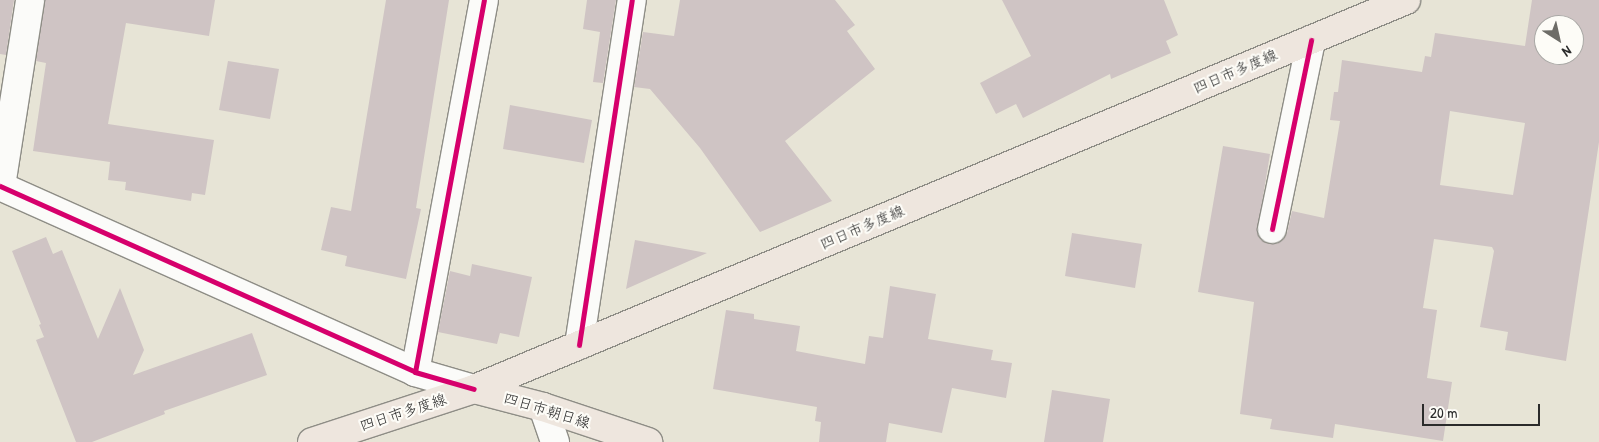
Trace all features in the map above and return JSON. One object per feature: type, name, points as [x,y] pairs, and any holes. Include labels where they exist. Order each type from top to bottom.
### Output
[{"type":"main road","name":"四日市多度線","points":[[312,442],[474,389],[1406,0]]},
{"type":"main road","name":"四日市朝日線","points":[[474,389],[543,408],[648,442]]},
{"type":"street","points":[[30,0],[1,186],[415,372],[474,389]]},
{"type":"street","points":[[415,372],[484,0]]},
{"type":"street","points":[[579,345],[632,0]]},
{"type":"street","points":[[1272,229],[1311,40]]},
{"type":"street","points":[[543,408],[555,442]]},
{"type":"building","points":[[0,0],[14,0],[6,55],[0,54]]},
{"type":"building","points":[[45,0],[215,0],[209,36],[126,23],[108,124],[214,140],[205,195],[192,193],[191,201],[125,190],[126,182],[108,180],[110,162],[33,151],[46,63],[36,61]]},
{"type":"building","points":[[386,0],[449,0],[416,208],[421,209],[406,279],[345,266],[347,256],[321,250],[331,207],[351,211]]},
{"type":"building","points":[[587,0],[616,0],[603,83],[593,82],[600,32],[583,29]]},
{"type":"building","points":[[680,0],[835,0],[855,25],[847,31],[875,69],[785,141],[832,201],[760,232],[700,148],[650,89],[634,87],[643,32],[674,36]]},
{"type":"building","points":[[1002,0],[1164,0],[1178,35],[1166,41],[1171,53],[1111,79],[1110,74],[1023,118],[1016,104],[996,114],[980,83],[1031,56]]},
{"type":"building","points":[[1532,0],[1599,0],[1599,142],[1566,361],[1505,350],[1508,332],[1480,327],[1494,251],[1492,247],[1434,239],[1423,308],[1437,310],[1427,378],[1452,382],[1443,441],[1335,424],[1333,438],[1270,429],[1272,419],[1240,414],[1254,302],[1198,292],[1223,146],[1270,154],[1257,233],[1261,240],[1268,244],[1277,244],[1284,239],[1287,233],[1292,211],[1324,218],[1340,121],[1330,120],[1334,92],[1338,92],[1342,60],[1422,72],[1425,56],[1431,57],[1435,33],[1525,46]],"holes":[[[1450,111],[1525,123],[1513,195],[1440,185]]]},
{"type":"building","points":[[228,61],[279,69],[270,119],[219,110]]},
{"type":"building","points":[[510,105],[592,120],[584,163],[503,149]]},
{"type":"building","points":[[1072,233],[1142,244],[1135,288],[1065,276]]},
{"type":"building","points":[[46,237],[53,254],[62,250],[98,339],[120,288],[144,350],[133,375],[252,333],[267,375],[164,411],[165,414],[92,442],[76,442],[36,340],[44,337],[39,325],[41,324],[12,251]]},
{"type":"building","points":[[635,240],[707,253],[626,289]]},
{"type":"building","points":[[472,264],[532,277],[519,337],[500,333],[497,344],[438,332],[450,271],[470,276]]},
{"type":"building","points":[[890,286],[936,294],[928,339],[993,350],[991,360],[1012,363],[1006,398],[952,388],[942,433],[889,423],[886,442],[819,442],[821,422],[815,421],[817,407],[713,389],[726,310],[754,314],[754,319],[800,326],[796,351],[865,364],[869,336],[883,338]]},
{"type":"building","points":[[1052,390],[1110,399],[1103,442],[1044,442]]},
{"type":"cycle path","points":[[415,372],[484,0]]},
{"type":"cycle path","points":[[579,345],[632,0]]},
{"type":"cycle path","points":[[1272,229],[1311,40]]},
{"type":"cycle path","points":[[0,186],[415,372],[474,389]]}]
